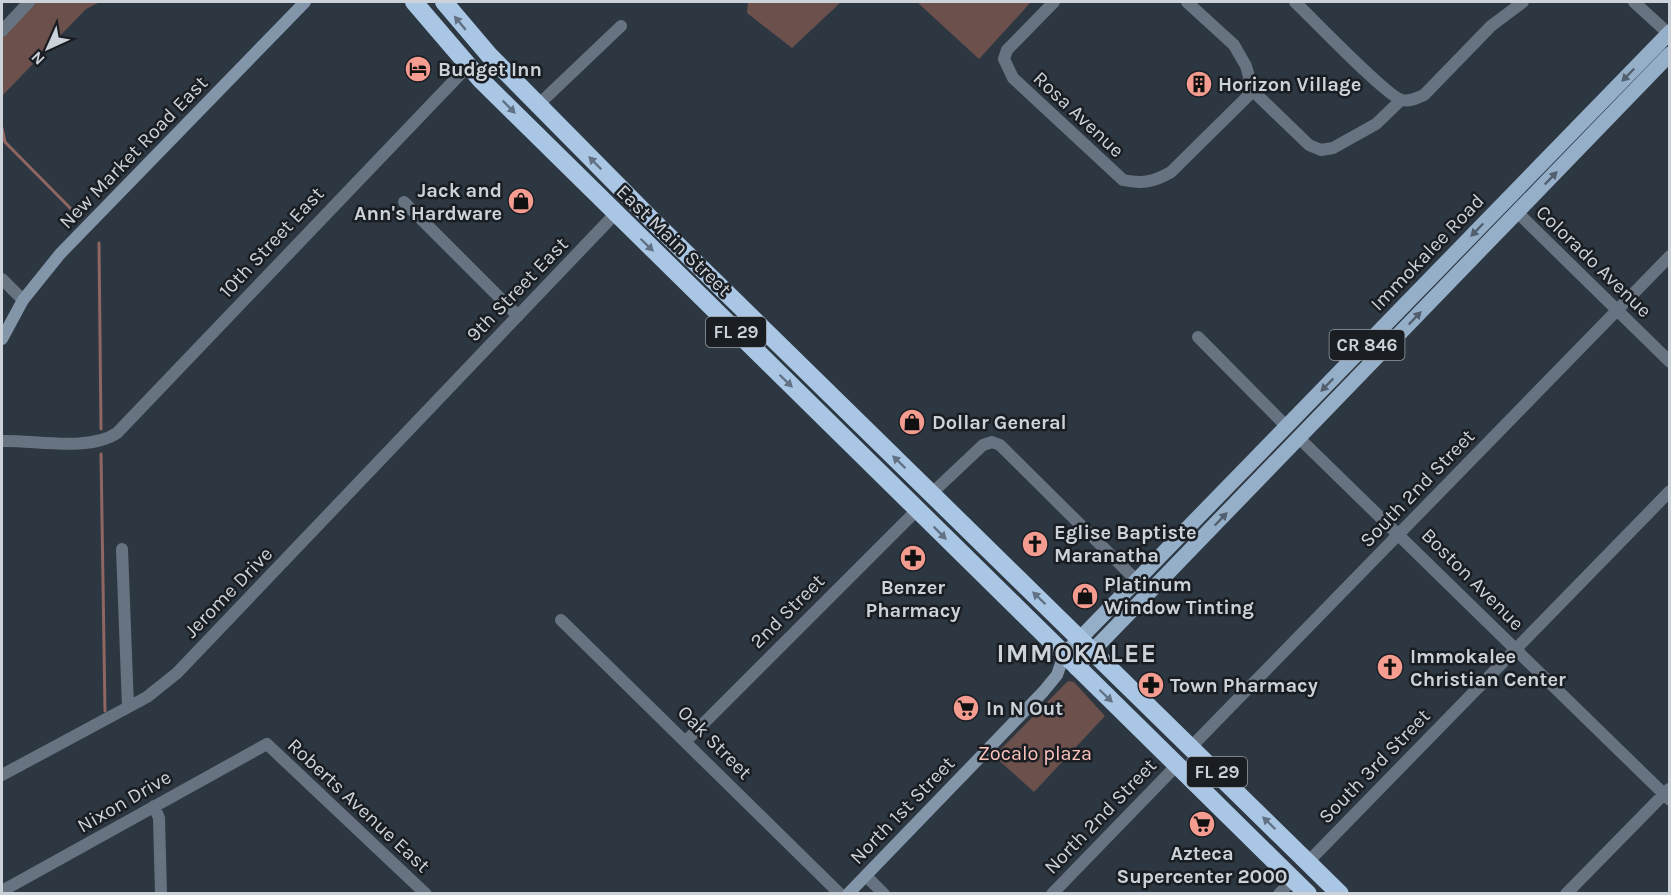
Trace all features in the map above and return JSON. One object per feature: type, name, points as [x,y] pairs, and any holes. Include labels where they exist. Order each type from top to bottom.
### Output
[{"type":"highway","name":"East Main Street","points":[[414,2],[468,66],[615,214],[1070,662]]},
{"type":"highway","name":"East Main Street","points":[[444,2],[489,56],[537,106],[1087,645]]},
{"type":"highway","points":[[615,214],[631,199]]},
{"type":"highway","points":[[917,510],[931,494]]},
{"type":"highway","name":"FL 29","points":[[1087,645],[1340,894]]},
{"type":"highway","name":"FL 29","points":[[1070,662],[1308,894]]},
{"type":"highway","points":[[1293,879],[1308,862]]},
{"type":"main road","name":"New Market Road East","points":[[2,339],[23,300],[60,254],[304,2]]},
{"type":"main road","name":"Immokalee Road","points":[[1087,645],[1137,581],[1669,33]]},
{"type":"main road","name":"Immokalee Road","points":[[1070,662],[1194,546],[1670,54]]},
{"type":"main road","points":[[1505,201],[1518,213]]},
{"type":"main road","points":[[1287,427],[1299,438]]},
{"type":"main road","points":[[1183,534],[1194,546]]},
{"type":"main road","name":"North 1st Street","points":[[848,894],[1070,662]]},
{"type":"street","points":[[2,31],[29,2]]},
{"type":"street","name":"Rosa Avenue","points":[[1054,2],[1007,50],[1006,65],[1012,78],[1123,180],[1141,183],[1158,180],[1172,172],[1253,91]]},
{"type":"street","points":[[1187,2],[1234,45],[1246,66],[1253,91],[1309,145],[1321,150],[1333,148],[1376,124],[1401,100]]},
{"type":"street","points":[[1295,2],[1376,81],[1401,100],[1412,100],[1424,95],[1491,26],[1523,2]]},
{"type":"street","points":[[1634,2],[1669,33]]},
{"type":"street","points":[[537,106],[621,27]]},
{"type":"street","name":"10th Street East","points":[[2,441],[100,441],[117,433],[468,66]]},
{"type":"street","points":[[404,202],[518,316]]},
{"type":"street","name":"Colorado Avenue","points":[[1518,213],[1670,362]]},
{"type":"street","name":"9th Street East","points":[[447,391],[615,214]]},
{"type":"street","name":"South 2nd Street","points":[[1191,747],[1400,535],[1670,255]]},
{"type":"street","points":[[2,279],[23,300]]},
{"type":"street","points":[[1198,338],[1287,427]]},
{"type":"street","name":"Jerome Drive","points":[[2,775],[147,697],[177,673],[447,391]]},
{"type":"street","name":"Boston Avenue","points":[[1299,438],[1668,794]]},
{"type":"street","points":[[931,494],[983,445],[992,442],[1000,445],[1137,581]]},
{"type":"street","name":"South 3rd Street","points":[[1308,862],[1670,491]]},
{"type":"street","name":"2nd Street","points":[[686,741],[917,510]]},
{"type":"street","points":[[122,549],[128,707]]},
{"type":"street","name":"Oak Street","points":[[561,620],[840,894]]},
{"type":"street","name":"Nixon Drive","points":[[2,891],[267,744]]},
{"type":"street","name":"Roberts Avenue East","points":[[267,744],[426,894]]},
{"type":"street","name":"North 2nd Street","points":[[1052,894],[1177,765]]},
{"type":"street","points":[[1566,894],[1668,794]]},
{"type":"street","points":[[154,806],[159,818],[161,894]]},
{"type":"street","points":[[866,876],[884,894]]},
{"type":"street","points":[[1279,894],[1293,879]]},
{"type":"green space","points":[[28,2],[100,2],[86,9],[2,96],[2,29]]},
{"type":"green space","points":[[748,2],[841,2],[792,48],[747,13]]},
{"type":"green space","points":[[917,2],[1031,2],[979,59]]},
{"type":"green space","name":"Zocalo plaza","points":[[1068,681],[1074,682],[1105,716],[1034,792],[994,756]]},
{"type":"waterway","points":[[2,128],[5,142],[76,214]]},
{"type":"waterway","points":[[99,243],[101,429]]},
{"type":"waterway","points":[[101,454],[105,711]]},
{"type":"place","name":"Budget Inn","points":[[418,69]]},
{"type":"place","name":"Horizon Village","points":[[1199,84]]},
{"type":"place","name":"Jack and Ann's Hardware","points":[[521,201]]},
{"type":"place","name":"Dollar General","points":[[912,422]]},
{"type":"place","name":"Eglise Baptiste Maranatha","points":[[1035,544]]},
{"type":"place","name":"Benzer Pharmacy","points":[[913,558]]},
{"type":"place","name":"Platinum Window Tinting","points":[[1085,596]]},
{"type":"place","name":"Immokalee Christian Center","points":[[1390,667]]},
{"type":"place","name":"Town Pharmacy","points":[[1151,685]]},
{"type":"place","name":"In N Out","points":[[966,708]]},
{"type":"place","name":"Azteca Supercenter 2000","points":[[1202,824]]},
{"type":"district","name":"IMMOKALEE","points":[[1077,653]]}]
